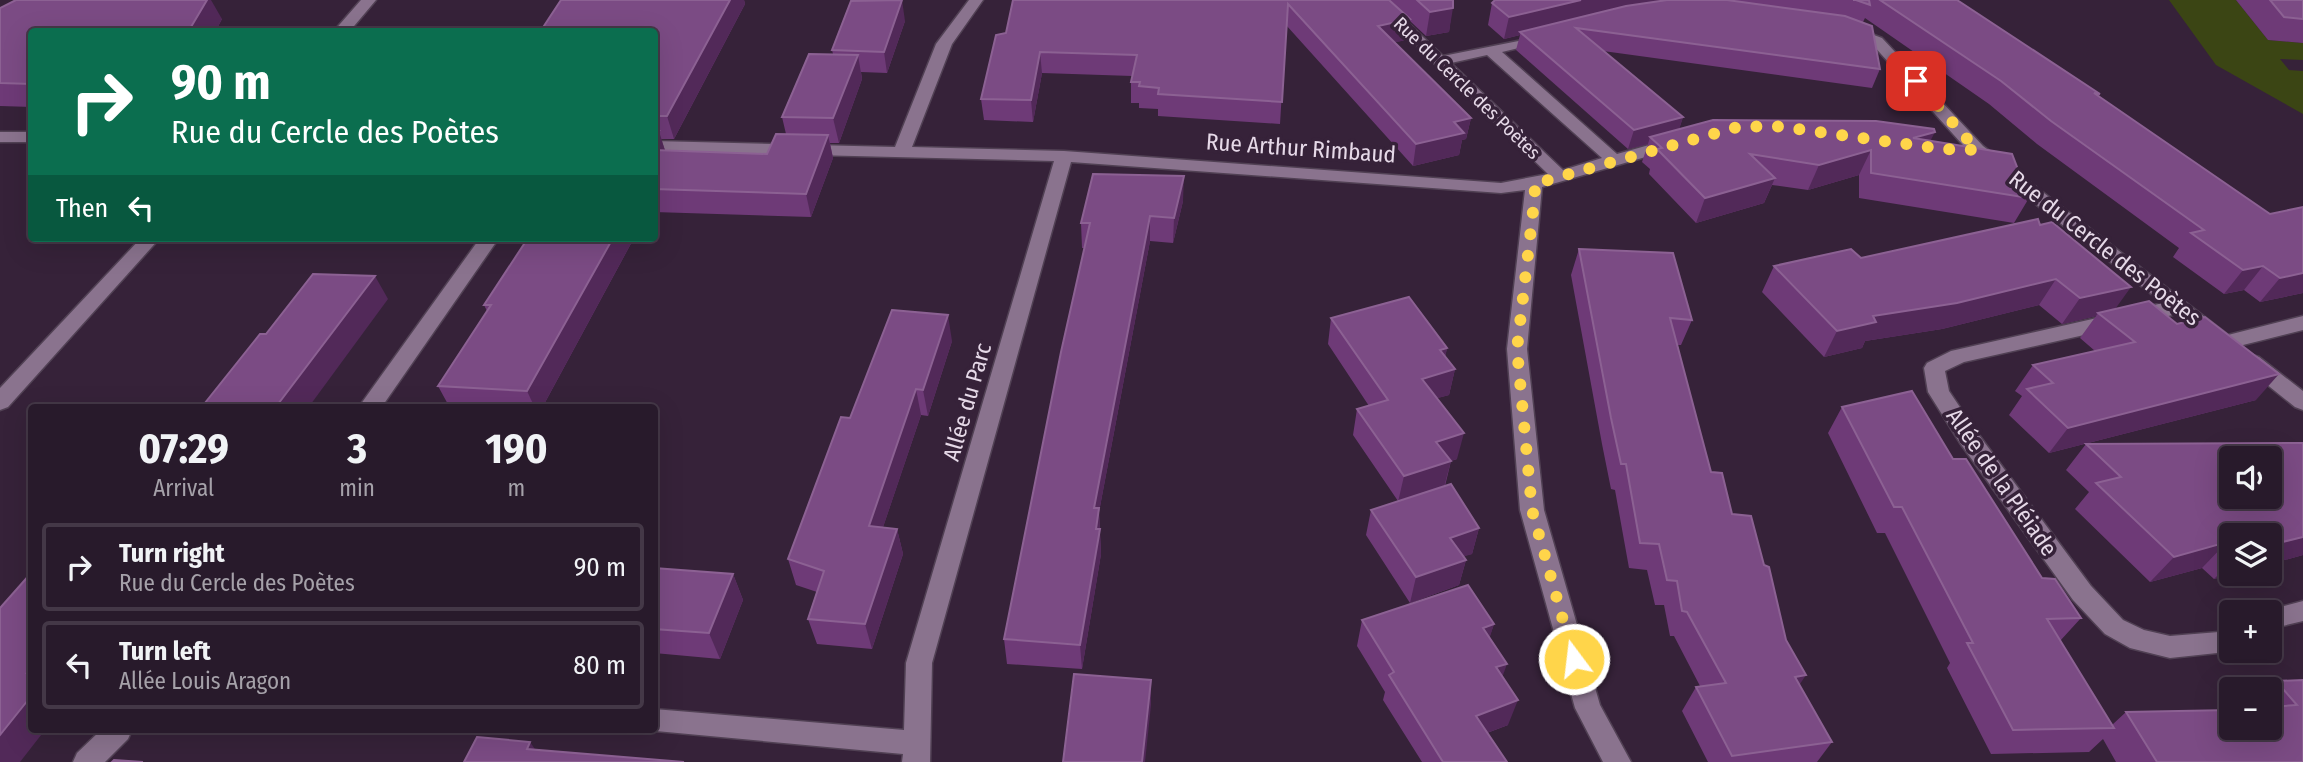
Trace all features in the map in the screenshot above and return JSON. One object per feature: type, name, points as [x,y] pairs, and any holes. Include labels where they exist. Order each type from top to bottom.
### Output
[{"type":"street","points":[[344,28],[369,0]]},
{"type":"street","points":[[902,150],[944,44],[976,0]]},
{"type":"street","name":"Rue du Cercle des Poètes","points":[[1376,0],[1560,176]]},
{"type":"street","name":"Rue du Cercle des Poètes","points":[[1829,26],[1878,41],[1977,150],[2303,402]]},
{"type":"street","points":[[1440,61],[1556,34]]},
{"type":"street","points":[[1492,51],[1614,160]]},
{"type":"street","points":[[0,136],[28,137]]},
{"type":"street","name":"Rue du Cercle des Poètes","points":[[1617,762],[1588,708],[1532,510],[1517,349],[1534,184],[1688,139]]},
{"type":"street","name":"Rue Arthur Rimbaud","points":[[658,146],[1064,156],[1501,188],[1534,184]]},
{"type":"street","points":[[1954,149],[1977,150]]},
{"type":"street","name":"Allée du Parc","points":[[917,753],[919,663],[1064,156]]},
{"type":"street","points":[[0,402],[147,242]]},
{"type":"street","points":[[372,404],[487,242]]},
{"type":"street","name":"Allée de la Pléiade","points":[[2181,306],[1958,356],[1934,368],[1939,392],[1968,438],[2082,593],[2114,627],[2139,640],[2170,647],[2219,643]]},
{"type":"street","points":[[2227,342],[2303,323]]},
{"type":"street","points":[[2282,617],[2303,611]]},
{"type":"street","points":[[658,721],[857,739],[917,753]]},
{"type":"street","points":[[87,762],[116,733]]},
{"type":"green space","points":[[2169,0],[2236,0],[2268,40],[2303,43],[2303,60],[2280,59],[2289,70],[2303,71],[2303,114],[2216,65]]},
{"type":"building","points":[[16,0],[207,0],[190,28],[28,28],[28,84],[0,83],[0,8]]},
{"type":"building","points":[[561,0],[730,0],[667,116],[658,116],[658,28],[543,28]]},
{"type":"building","points":[[902,0],[884,52],[832,50],[851,1]]},
{"type":"building","points":[[1013,0],[1389,0],[1410,19],[1378,26],[1471,118],[1454,122],[1464,133],[1416,144],[1288,4],[1282,102],[1158,94],[1159,88],[1139,86],[1140,82],[1131,82],[1137,55],[1040,52],[1031,100],[981,99],[996,35],[1006,33]]},
{"type":"building","points":[[1417,0],[1453,0],[1453,8],[1430,12]]},
{"type":"building","points":[[1495,0],[1581,0],[1509,17],[1492,3]]},
{"type":"building","points":[[1667,0],[1727,0],[1845,16],[1872,26],[1880,69],[1576,28],[1683,117],[1634,130],[1520,32],[1626,6]]},
{"type":"building","points":[[1856,0],[1869,0],[1870,5]]},
{"type":"building","points":[[1880,0],[1957,0],[2100,94],[2094,93],[2270,214],[2303,207],[2303,273],[2280,278],[2263,266],[2243,270],[2191,233],[2204,230],[2051,121],[2001,81]]},
{"type":"building","points":[[2270,0],[2303,0],[2303,19],[2284,17]]},
{"type":"building","points":[[809,54],[858,55],[833,118],[782,117]]},
{"type":"building","points":[[1713,120],[1876,121],[1934,129],[1935,132],[1913,138],[2012,154],[2029,198],[1871,173],[1871,150],[1819,165],[1750,154],[1775,178],[1705,198],[1657,149],[1662,148],[1650,137]]},
{"type":"building","points":[[776,134],[828,135],[806,194],[658,189],[658,150],[767,154]]},
{"type":"building","points":[[1093,174],[1184,176],[1174,218],[1150,216],[1094,508],[1099,508],[1096,529],[1100,529],[1080,645],[1004,639],[1061,352],[1090,223],[1081,223]]},
{"type":"building","points":[[2038,219],[2040,225],[2052,222],[2131,287],[2080,298],[2056,279],[1957,303],[1873,316],[1876,322],[1837,331],[1774,266],[1851,249],[1861,258]]},
{"type":"building","points":[[525,242],[611,242],[527,391],[438,386],[491,305],[484,305]]},
{"type":"building","points":[[1579,249],[1673,253],[1692,320],[1670,318],[1711,472],[1722,473],[1732,514],[1751,516],[1764,565],[1769,567],[1786,640],[1806,675],[1795,677],[1832,742],[1732,756],[1696,687],[1726,683],[1687,612],[1682,611],[1677,581],[1667,580],[1659,544],[1640,543],[1626,464],[1621,464],[1611,418]]},
{"type":"building","points":[[313,274],[375,276],[278,404],[204,404],[260,334],[266,334]]},
{"type":"building","points":[[1409,297],[1447,348],[1440,350],[1455,369],[1422,379],[1464,433],[1436,442],[1451,461],[1404,476],[1357,409],[1388,400],[1331,318]]},
{"type":"building","points":[[2149,301],[2177,324],[2205,317],[2279,374],[2068,428],[2027,389],[2053,383],[2033,365],[2135,342],[2098,313]]},
{"type":"building","points":[[892,310],[948,315],[923,390],[916,389],[869,526],[897,529],[865,624],[808,619],[824,571],[788,559],[841,417],[850,418]]},
{"type":"building","points":[[1912,391],[1953,459],[1966,459],[2042,578],[2055,579],[2081,618],[2047,619],[2114,728],[2013,730],[1967,643],[1973,643],[1902,507],[1894,507],[1842,407]]},
{"type":"building","points":[[2303,443],[2303,537],[2282,542],[2282,523],[2219,523],[2219,544],[2174,557],[2096,483],[2121,477],[2086,444]]},
{"type":"building","points":[[1451,484],[1479,528],[1450,538],[1466,560],[1416,577],[1371,510]]},
{"type":"building","points":[[658,568],[733,574],[709,633],[658,629]]},
{"type":"building","points":[[28,576],[28,700],[0,735],[0,608]]},
{"type":"building","points":[[1468,585],[1494,624],[1483,628],[1507,664],[1496,667],[1518,700],[1476,716],[1507,762],[1443,762],[1389,675],[1394,672],[1362,620]]},
{"type":"building","points":[[1074,674],[1151,680],[1142,762],[1063,762]]},
{"type":"building","points":[[2303,680],[2303,762],[2157,762],[2126,712],[2219,710],[2219,740],[2282,740],[2282,706],[2297,705],[2282,688],[2282,681]]},
{"type":"building","points":[[477,737],[530,742],[527,749],[684,762],[464,762]]},
{"type":"building","points":[[114,760],[143,762],[112,762]]},
{"type":"route","points":[[1574,659],[1532,510],[1517,349],[1534,184],[1700,135],[1738,127],[1775,126],[1942,149],[1977,150],[1916,81]]}]
